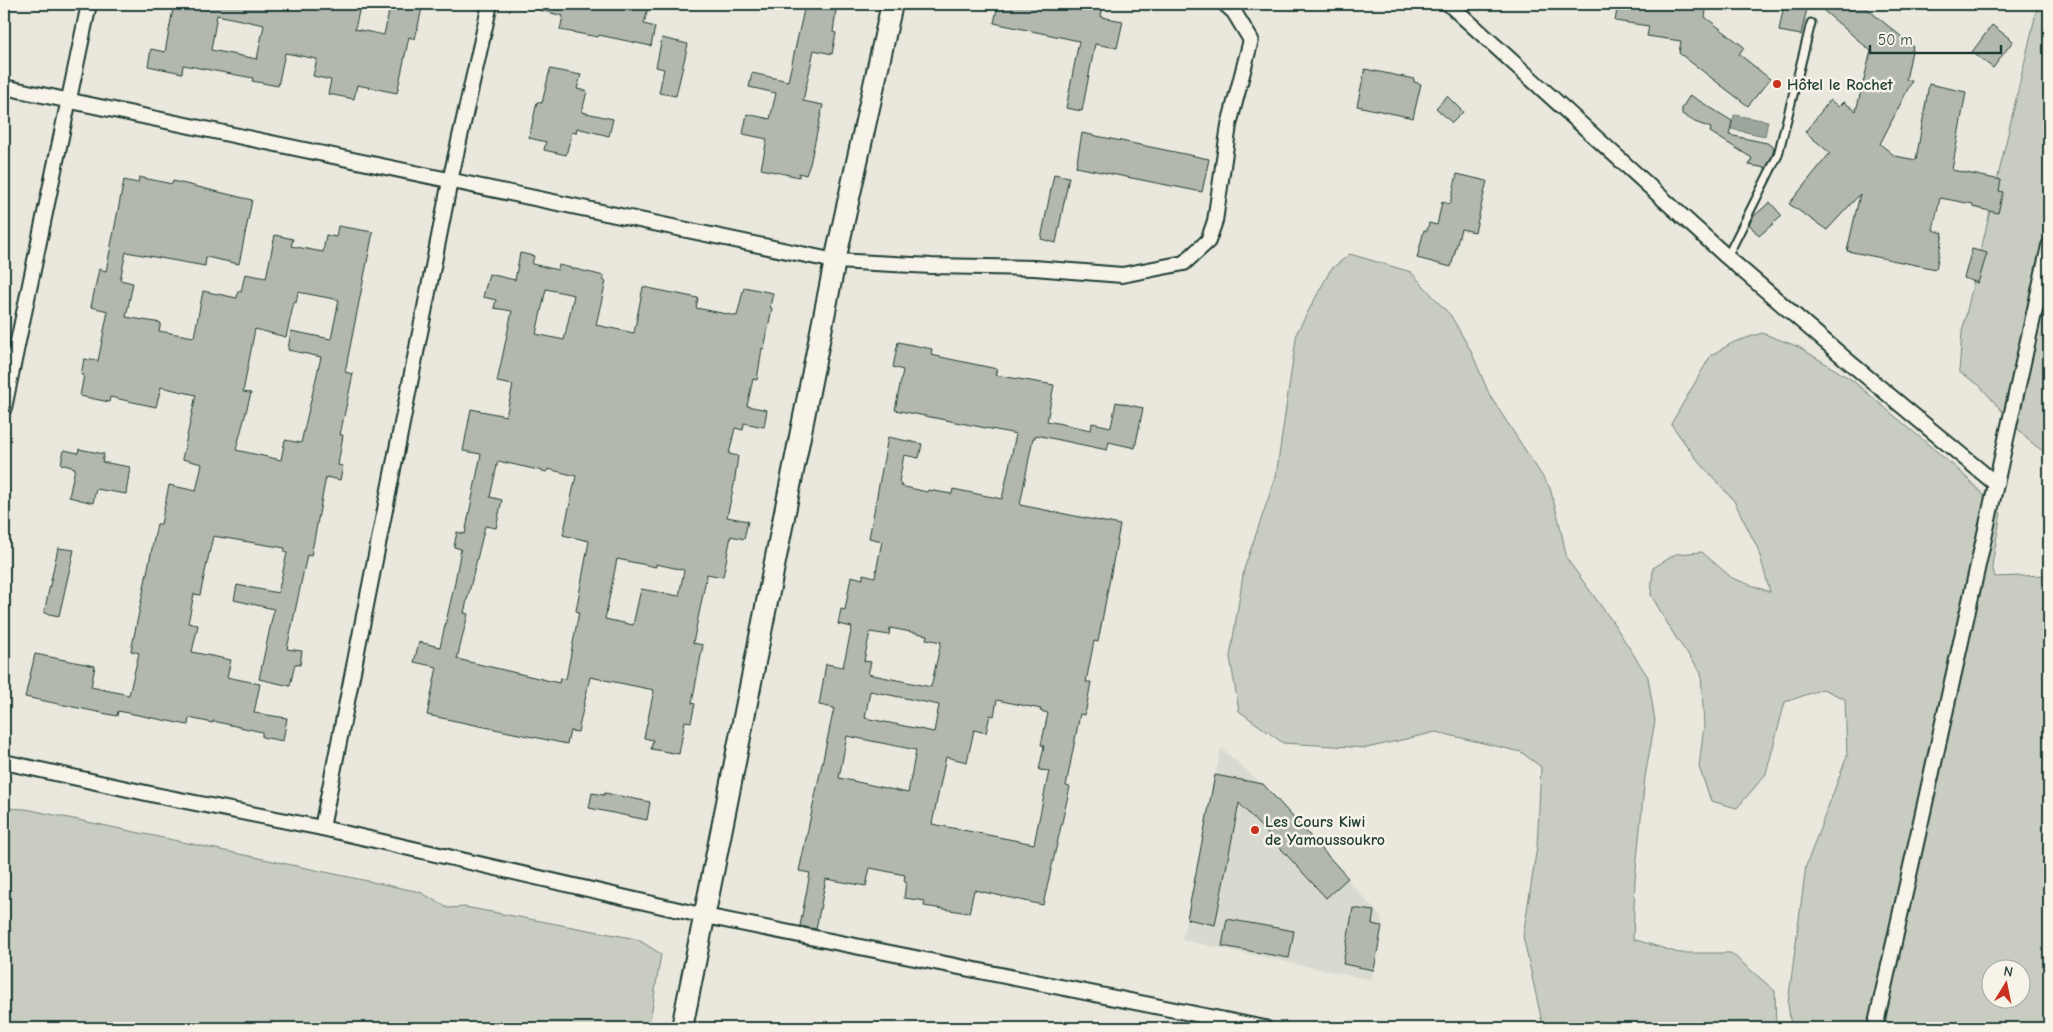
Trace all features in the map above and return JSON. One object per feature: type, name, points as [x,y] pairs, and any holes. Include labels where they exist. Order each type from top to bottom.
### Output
[{"type":"street","points":[[4,408],[89,4]]},
{"type":"street","points":[[322,828],[450,180],[490,4]]},
{"type":"street","points":[[682,1028],[835,261],[892,4]]},
{"type":"street","points":[[4,87],[835,261],[932,266],[1034,268],[1122,275],[1184,263],[1208,241],[1215,221],[1229,125],[1251,40],[1234,12],[1225,4]]},
{"type":"street","points":[[1450,4],[1727,257],[1996,484]]},
{"type":"street","points":[[1875,1028],[2049,246]]},
{"type":"street","points":[[4,762],[155,795],[322,828],[705,916],[1265,1028]]},
{"type":"lane","points":[[1727,257],[1778,155],[1811,23]]},
{"type":"shaded area","points":[[2038,4],[2049,4],[2049,456],[2027,439],[1979,385],[1959,372],[1962,332]]},
{"type":"shaded area","points":[[1734,115],[1768,121],[1765,136],[1731,129]]},
{"type":"shaded area","points":[[1350,254],[1411,272],[1451,316],[1471,351],[1490,396],[1550,488],[1567,559],[1612,621],[1648,677],[1655,721],[1645,777],[1635,880],[1633,939],[1679,953],[1731,953],[1775,991],[1776,1028],[1552,1028],[1542,1022],[1523,936],[1537,847],[1541,767],[1521,752],[1436,732],[1367,748],[1283,743],[1239,711],[1230,657],[1244,569],[1276,476],[1297,332],[1331,269]]},
{"type":"shaded area","points":[[1762,333],[1799,347],[1852,380],[1961,472],[2001,513],[1992,565],[1995,577],[2047,575],[2049,573],[2049,1028],[1791,1028],[1788,1003],[1806,866],[1847,756],[1845,699],[1823,689],[1785,702],[1766,774],[1737,808],[1711,801],[1699,767],[1704,725],[1701,672],[1676,638],[1651,595],[1653,568],[1676,554],[1702,552],[1732,578],[1770,592],[1758,549],[1734,501],[1694,456],[1671,424],[1711,355],[1734,342]]},
{"type":"shaded area","name":"Les Cours Kiwi de Yamoussoukro","points":[[1221,748],[1261,783],[1382,918],[1372,980],[1182,940]]},
{"type":"shaded area","points":[[4,808],[26,809],[420,892],[448,908],[465,907],[637,939],[661,954],[649,1028],[4,1028]]},
{"type":"building","points":[[174,4],[345,4],[344,7],[359,11],[355,29],[384,35],[390,7],[400,9],[402,4],[423,4],[415,39],[409,37],[397,93],[357,85],[354,99],[328,94],[331,80],[313,76],[317,59],[285,53],[278,86],[252,81],[253,78],[183,65],[182,73],[148,66],[151,49],[165,52]],"holes":[[[217,15],[264,25],[257,59],[211,50]]]},
{"type":"building","points":[[537,4],[649,4],[644,24],[655,27],[651,46],[599,35],[598,37],[560,30],[563,16],[536,9]]},
{"type":"building","points":[[998,4],[1103,4],[1101,17],[1123,21],[1117,48],[1095,44],[1082,111],[1066,108],[1079,41],[994,23]]},
{"type":"building","points":[[1618,4],[1707,4],[1705,17],[1744,47],[1739,54],[1770,79],[1748,106],[1679,53],[1681,41],[1647,36],[1649,26],[1615,21]]},
{"type":"building","points":[[1784,4],[1808,4],[1801,35],[1779,31]]},
{"type":"building","points":[[1816,4],[1861,4],[1913,46],[1906,80],[1912,81],[1880,144],[1895,156],[1916,160],[1929,84],[1966,92],[1952,170],[2001,180],[1999,191],[2003,192],[1998,213],[1973,207],[1973,204],[1940,198],[1933,230],[1943,233],[1936,269],[1847,251],[1860,194],[1827,230],[1789,204],[1830,153],[1805,132],[1830,100],[1839,107],[1844,102],[1856,111],[1871,51]]},
{"type":"building","points":[[805,5],[836,11],[833,32],[836,33],[832,54],[814,50],[803,101],[823,105],[810,164],[806,175],[799,173],[799,177],[761,169],[767,139],[743,134],[747,114],[770,119],[776,93],[749,87],[752,73],[788,81]]},
{"type":"building","points":[[1992,25],[2013,41],[1993,68],[1972,52]]},
{"type":"building","points":[[662,38],[688,44],[676,96],[659,93],[664,69],[656,67]]},
{"type":"building","points":[[550,69],[581,75],[577,89],[587,91],[582,112],[613,119],[609,136],[577,128],[576,133],[572,132],[566,155],[544,150],[546,142],[529,138],[537,102],[542,103]]},
{"type":"building","points":[[1365,69],[1414,79],[1414,82],[1421,84],[1413,118],[1357,106]]},
{"type":"building","points":[[1690,95],[1732,121],[1729,135],[1767,143],[1774,147],[1766,168],[1749,165],[1752,158],[1710,132],[1711,128],[1695,122],[1682,114],[1682,108]]},
{"type":"building","points":[[1447,96],[1463,112],[1452,123],[1436,108]]},
{"type":"building","points":[[1082,133],[1209,159],[1202,192],[1076,167]]},
{"type":"building","points":[[1054,174],[1069,177],[1056,243],[1041,239]]},
{"type":"building","points":[[1457,174],[1487,181],[1475,232],[1461,229],[1451,267],[1417,258],[1424,230],[1427,231],[1429,223],[1437,225],[1442,202],[1450,204]]},
{"type":"building","points":[[139,177],[172,184],[173,181],[252,200],[239,264],[206,257],[205,266],[126,252],[120,280],[133,283],[126,317],[161,323],[159,331],[194,337],[203,291],[237,298],[238,291],[241,292],[245,274],[266,278],[275,235],[293,239],[291,246],[323,252],[326,235],[336,237],[338,226],[373,232],[345,372],[353,374],[340,435],[343,435],[338,465],[343,466],[340,480],[326,477],[311,556],[307,555],[287,649],[302,651],[300,665],[295,664],[290,686],[259,679],[274,609],[234,600],[237,585],[278,593],[287,553],[284,552],[285,548],[213,536],[200,595],[194,594],[188,623],[198,625],[192,652],[231,660],[227,677],[260,684],[254,713],[287,718],[283,741],[262,737],[262,732],[213,721],[213,723],[189,718],[188,725],[118,711],[117,716],[25,697],[35,654],[95,666],[91,687],[129,695],[139,653],[131,651],[157,524],[161,524],[169,485],[196,491],[202,464],[182,459],[196,395],[161,387],[156,407],[110,397],[109,402],[80,396],[84,375],[81,375],[84,359],[98,361],[108,311],[91,307],[99,269],[106,271],[124,180],[138,183]],"holes":[[[298,292],[339,300],[331,339],[291,331],[288,350],[321,357],[301,443],[285,440],[281,460],[236,450],[251,393],[243,392],[255,329],[286,337]]]},
{"type":"building","points":[[1770,202],[1782,216],[1759,236],[1749,224],[1754,216]]},
{"type":"building","points":[[1972,249],[1987,253],[1978,283],[1964,278]]},
{"type":"building","points":[[520,253],[534,256],[532,264],[558,270],[559,265],[604,276],[603,280],[606,281],[596,325],[634,333],[643,287],[698,298],[696,308],[737,316],[744,287],[773,293],[770,307],[772,308],[764,349],[762,348],[757,380],[753,379],[747,406],[767,410],[764,427],[744,423],[743,430],[735,428],[729,454],[738,456],[727,517],[748,521],[744,539],[731,536],[723,577],[707,574],[693,643],[703,645],[692,703],[695,704],[691,722],[685,721],[679,754],[651,749],[653,740],[644,738],[654,690],[590,677],[578,732],[570,731],[567,744],[427,715],[437,667],[414,662],[419,642],[440,647],[454,587],[461,549],[454,547],[457,532],[465,534],[481,454],[463,451],[471,409],[506,416],[513,385],[497,382],[512,311],[494,308],[496,300],[483,297],[489,274],[515,280]],"holes":[[[546,289],[574,295],[564,340],[536,334]],[[498,461],[547,472],[548,469],[576,476],[563,535],[589,541],[576,611],[579,612],[566,679],[560,678],[559,683],[457,659],[468,614],[464,613],[485,526],[496,528],[502,500],[490,497]],[[617,559],[656,567],[656,564],[684,570],[679,596],[641,589],[633,625],[605,619]]]},
{"type":"building","points":[[898,342],[932,349],[931,355],[997,369],[995,375],[1054,385],[1047,421],[1091,430],[1092,423],[1111,427],[1116,402],[1143,408],[1135,448],[1109,442],[1107,450],[1036,435],[1033,438],[1020,505],[1120,525],[1098,642],[1094,641],[1086,682],[1091,682],[1085,715],[1080,714],[1066,786],[1070,787],[1043,905],[974,890],[969,913],[924,906],[925,901],[904,898],[905,875],[870,868],[866,886],[826,879],[816,929],[800,926],[810,873],[799,871],[834,708],[819,705],[826,664],[843,667],[852,627],[838,624],[841,609],[845,610],[851,576],[863,579],[863,574],[875,577],[882,541],[869,538],[888,437],[922,444],[919,458],[904,455],[899,482],[901,486],[927,492],[928,490],[952,494],[953,489],[1002,499],[1016,434],[895,410],[903,370],[893,367]],"holes":[[[890,628],[927,635],[926,639],[941,642],[931,687],[868,674],[871,662],[864,661],[870,632],[889,635]],[[870,691],[939,705],[934,732],[865,718]],[[997,700],[1041,709],[1040,711],[1048,713],[1041,745],[1044,746],[1039,770],[1049,771],[1034,844],[932,824],[946,757],[967,762],[974,730],[986,733],[990,715],[994,716]],[[847,736],[916,750],[908,793],[839,778]]]},
{"type":"building","points":[[79,449],[104,454],[102,462],[130,467],[126,494],[96,489],[93,503],[69,497],[75,468],[61,464],[64,450],[78,453]]},
{"type":"building","points":[[58,548],[74,550],[59,616],[44,613]]},
{"type":"building","points":[[1215,775],[1263,784],[1348,878],[1326,898],[1239,803],[1215,925],[1187,919]]},
{"type":"building","points":[[592,793],[604,795],[605,793],[650,802],[647,820],[589,808]]},
{"type":"building","points":[[1353,908],[1374,911],[1372,924],[1382,926],[1374,970],[1343,964]]},
{"type":"building","points":[[1227,919],[1294,931],[1289,958],[1222,946]]},
{"type":"place","name":"Hôtel le Rochet","points":[[1777,84]]},
{"type":"place","name":"Les Cours Kiwi de Yamoussoukro","points":[[1255,830]]}]
